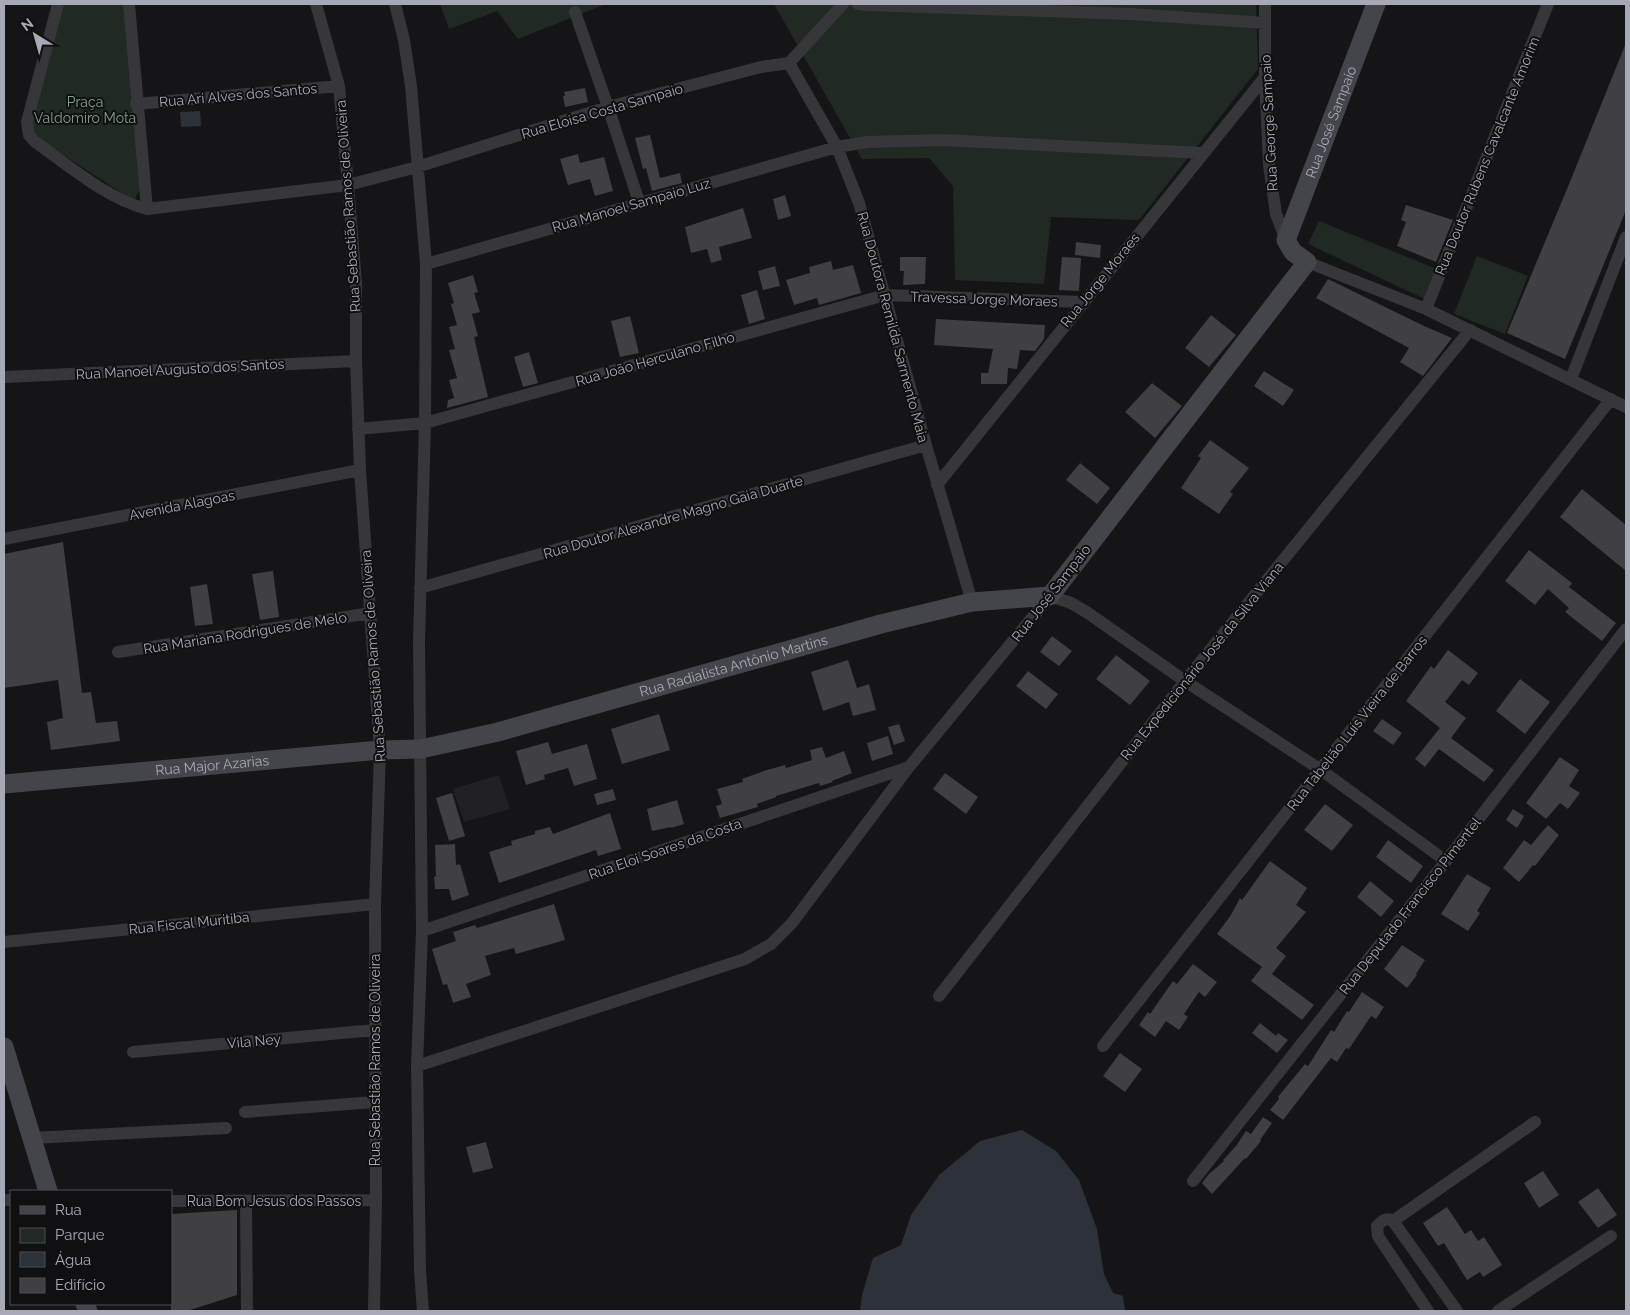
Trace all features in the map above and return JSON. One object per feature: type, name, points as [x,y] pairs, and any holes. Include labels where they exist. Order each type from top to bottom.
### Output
[{"type":"street","points":[[58,4],[28,122],[29,135],[34,141],[103,189],[133,205],[147,209],[136,104],[129,4]]},
{"type":"street","name":"Rua Sebastião Ramos de Oliveira","points":[[316,4],[339,86],[348,185],[356,283],[356,361],[360,470],[380,750],[375,904],[376,1200],[374,1311]]},
{"type":"street","points":[[395,4],[404,40],[411,86],[426,264],[425,423],[420,588],[422,931],[417,1066],[422,1311]]},
{"type":"street","points":[[789,63],[843,4]]},
{"type":"street","points":[[858,4],[1131,9],[1265,23]]},
{"type":"street","name":"Rua George Sampaio","points":[[1265,4],[1265,77],[1269,166],[1276,214],[1286,240]]},
{"type":"street","name":"Rua José Sampaio","points":[[1286,240],[1376,4]]},
{"type":"street","name":"Rua Doutor Rubens Cavalcante Amorim","points":[[1426,309],[1548,4]]},
{"type":"street","points":[[575,12],[639,202]]},
{"type":"street","name":"Rua Eloisa Costa Sampaio","points":[[147,209],[348,185],[418,167],[608,107],[761,67],[789,63]]},
{"type":"street","name":"Rua Doutora Remilda Sarmento Maia","points":[[789,63],[837,147],[859,203],[937,485],[972,602]]},
{"type":"street","name":"Rua Jorge Moraes","points":[[937,485],[1265,77]]},
{"type":"street","name":"Rua Ari Alves dos Santos","points":[[136,104],[339,86]]},
{"type":"street","name":"Rua Manoel Sampaio Luz","points":[[426,264],[837,147],[867,142],[942,140],[1202,154]]},
{"type":"street","points":[[1571,379],[1626,237]]},
{"type":"street","points":[[1286,240],[1293,252],[1307,262],[1426,309],[1626,407]]},
{"type":"street","name":"Rua José Sampaio","points":[[417,1066],[745,959],[771,944],[792,923],[909,767],[1050,596],[1307,262]]},
{"type":"street","name":"Travessa Jorge Moraes","points":[[885,295],[1083,302]]},
{"type":"street","name":"Rua João Herculano Filho","points":[[358,429],[425,423],[885,295]]},
{"type":"street","name":"Rua Expedicionário José da Silva Viana","points":[[939,996],[1185,681],[1470,330]]},
{"type":"street","name":"Rua Manoel Augusto dos Santos","points":[[4,377],[356,361]]},
{"type":"street","name":"Rua Tabelião Luís Vieira de Barros","points":[[1103,1046],[1611,400]]},
{"type":"street","name":"Rua Doutor Alexandre Magno Gaia Duarte","points":[[420,588],[926,446]]},
{"type":"street","name":"Avenida Alagoas","points":[[4,539],[360,470]]},
{"type":"street","points":[[1050,596],[1072,603],[1088,613],[1185,681],[1321,770],[1446,861]]},
{"type":"street","name":"Rua Radialista Antônio Martins","points":[[421,749],[498,732],[881,624],[972,602],[1050,596]]},
{"type":"street","name":"Rua Mariana Rodrigues de Melo","points":[[118,652],[371,614]]},
{"type":"street","name":"Rua Deputado Francisco Pimentel","points":[[1193,1181],[1446,861],[1626,629]]},
{"type":"street","name":"Rua Major Azarias","points":[[4,784],[380,750],[421,749]]},
{"type":"street","name":"Rua Eloi Soares da Costa","points":[[422,931],[909,767]]},
{"type":"street","name":"Rua Fiscal Muritiba","points":[[4,942],[375,904]]},
{"type":"street","name":"Vila Ney","points":[[134,1052],[375,1030]]},
{"type":"street","points":[[4,1047],[48,1190]]},
{"type":"street","points":[[245,1112],[375,1102]]},
{"type":"street","points":[[1393,1221],[1535,1122]]},
{"type":"street","points":[[32,1138],[226,1128]]},
{"type":"street","name":"Rua Bom Jesus dos Passos","points":[[172,1201],[376,1200]]},
{"type":"street","points":[[246,1201],[247,1311]]},
{"type":"street","points":[[1428,1311],[1378,1236],[1377,1226],[1383,1220],[1390,1219],[1393,1221],[1456,1311]]},
{"type":"street","points":[[1498,1311],[1611,1236]]},
{"type":"shaded area","points":[[499,775],[510,809],[464,822],[453,789]]},
{"type":"green space","name":"Praça Valdomiro Mota","points":[[61,4],[127,4],[143,183],[134,201],[30,133]]},
{"type":"green space","points":[[440,4],[606,4],[518,39],[497,11],[449,29]]},
{"type":"green space","points":[[774,4],[1256,4],[1258,69],[1139,220],[1051,217],[1044,284],[955,280],[953,186],[929,158],[862,159]]},
{"type":"green space","points":[[1319,221],[1439,270],[1427,300],[1308,244]]},
{"type":"green space","points":[[1477,256],[1528,276],[1505,334],[1454,314]]},
{"type":"water","points":[[200,111],[201,126],[181,127],[180,112]]},
{"type":"water","points":[[1022,1130],[1056,1151],[1079,1180],[1097,1229],[1104,1274],[1113,1293],[1123,1296],[1125,1311],[860,1311],[862,1295],[873,1258],[901,1245],[911,1215],[939,1175],[980,1141]]},
{"type":"building","points":[[1626,43],[1626,210],[1565,359],[1507,333]]},
{"type":"building","points":[[585,88],[588,102],[565,107],[564,92]]},
{"type":"building","points":[[650,135],[660,178],[680,173],[682,183],[652,191],[646,168],[643,169],[635,138]]},
{"type":"building","points":[[578,154],[580,163],[604,157],[613,191],[595,196],[590,179],[568,185],[560,159]]},
{"type":"building","points":[[785,195],[791,216],[778,220],[773,199]]},
{"type":"building","points":[[1406,205],[1453,220],[1436,262],[1397,246],[1406,222],[1401,220]]},
{"type":"building","points":[[743,208],[752,238],[719,247],[722,260],[711,263],[707,249],[691,253],[685,227]]},
{"type":"building","points":[[1076,242],[1101,245],[1100,258],[1075,255]]},
{"type":"building","points":[[900,257],[926,257],[925,284],[903,285],[904,271],[900,271]]},
{"type":"building","points":[[1062,257],[1081,258],[1079,291],[1059,290]]},
{"type":"building","points":[[831,261],[833,270],[853,265],[861,293],[819,305],[817,298],[794,305],[786,280],[810,273],[809,267]]},
{"type":"building","points":[[775,266],[780,286],[763,290],[758,271]]},
{"type":"building","points":[[473,275],[478,292],[474,293],[480,312],[472,314],[478,336],[474,337],[488,397],[447,408],[448,400],[454,398],[449,380],[457,378],[449,350],[455,349],[449,327],[457,325],[451,304],[454,303],[448,283]]},
{"type":"building","points":[[1328,279],[1452,338],[1423,376],[1400,362],[1409,348],[1316,298]]},
{"type":"building","points":[[757,290],[765,319],[749,324],[741,295]]},
{"type":"building","points":[[1211,315],[1236,335],[1209,367],[1185,348]]},
{"type":"building","points":[[630,316],[639,353],[620,357],[611,321]]},
{"type":"building","points":[[936,319],[1045,325],[1044,339],[1035,351],[1020,350],[1017,369],[1008,368],[1007,384],[981,384],[981,373],[988,373],[993,349],[934,345]]},
{"type":"building","points":[[529,352],[538,383],[523,387],[514,357]]},
{"type":"building","points":[[1264,371],[1294,390],[1283,406],[1254,386]]},
{"type":"building","points":[[1152,383],[1182,406],[1155,438],[1125,412]]},
{"type":"building","points":[[1210,440],[1249,468],[1230,492],[1233,494],[1219,514],[1181,488],[1201,458],[1198,456]]},
{"type":"building","points":[[1080,463],[1110,488],[1097,504],[1066,480]]},
{"type":"building","points":[[1582,489],[1626,525],[1626,571],[1560,517]]},
{"type":"building","points":[[63,542],[82,693],[91,692],[96,723],[117,721],[120,741],[51,750],[47,722],[63,718],[58,680],[4,688],[4,554]]},
{"type":"building","points":[[1529,550],[1572,583],[1569,587],[1616,623],[1602,641],[1565,612],[1569,608],[1548,589],[1535,605],[1505,581]]},
{"type":"building","points":[[273,571],[279,617],[260,620],[252,574]]},
{"type":"building","points":[[207,584],[213,624],[195,626],[190,587]]},
{"type":"building","points":[[1052,636],[1072,651],[1059,666],[1040,652]]},
{"type":"building","points":[[1448,650],[1478,673],[1469,685],[1462,680],[1445,702],[1466,718],[1451,738],[1494,770],[1484,782],[1439,749],[1425,767],[1415,759],[1440,728],[1406,701],[1431,666],[1434,669]]},
{"type":"building","points":[[1116,655],[1150,681],[1130,705],[1096,679]]},
{"type":"building","points":[[848,660],[857,688],[869,684],[876,710],[853,716],[849,702],[823,711],[811,672]]},
{"type":"building","points":[[1028,671],[1058,694],[1046,709],[1016,686]]},
{"type":"building","points":[[1520,679],[1550,702],[1525,734],[1496,711]]},
{"type":"building","points":[[659,714],[670,750],[622,764],[611,729]]},
{"type":"building","points":[[1382,719],[1402,733],[1393,745],[1373,731]]},
{"type":"building","points":[[899,724],[905,741],[894,745],[888,727]]},
{"type":"building","points":[[888,736],[893,754],[872,761],[867,743]]},
{"type":"building","points":[[548,742],[552,754],[587,744],[597,779],[574,786],[568,768],[544,775],[545,779],[526,785],[516,751]]},
{"type":"building","points":[[822,747],[826,758],[844,751],[852,773],[820,786],[819,783],[776,796],[757,804],[758,807],[720,818],[716,806],[722,804],[717,789],[743,782],[742,779],[767,770],[785,765],[786,768],[812,760],[810,750]]},
{"type":"building","points":[[1560,757],[1579,770],[1569,786],[1580,793],[1568,809],[1560,803],[1546,819],[1526,803]]},
{"type":"building","points":[[945,773],[978,797],[966,814],[933,789]]},
{"type":"building","points":[[613,789],[616,800],[597,805],[594,794]]},
{"type":"building","points":[[452,793],[465,836],[449,841],[436,798]]},
{"type":"building","points":[[677,800],[684,824],[652,831],[647,809]]},
{"type":"building","points":[[1325,804],[1353,825],[1332,851],[1304,830]]},
{"type":"building","points":[[1513,809],[1524,816],[1517,828],[1506,820]]},
{"type":"building","points":[[610,813],[621,849],[598,856],[596,850],[499,883],[489,852],[512,845],[511,841],[535,834],[535,831],[550,827],[553,834]]},
{"type":"building","points":[[1548,825],[1559,835],[1535,866],[1533,865],[1519,882],[1503,868],[1524,840],[1531,845]]},
{"type":"building","points":[[1388,840],[1423,866],[1411,883],[1376,857]]},
{"type":"building","points":[[455,844],[456,865],[460,864],[469,895],[452,901],[449,889],[435,889],[435,845]]},
{"type":"building","points":[[1270,861],[1307,888],[1296,905],[1306,912],[1276,948],[1286,956],[1272,974],[1314,1005],[1302,1020],[1251,981],[1262,967],[1217,934],[1231,915],[1240,898],[1242,900]]},
{"type":"building","points":[[1467,874],[1491,888],[1477,911],[1480,913],[1468,931],[1441,914]]},
{"type":"building","points":[[1370,881],[1394,901],[1381,917],[1357,897]]},
{"type":"building","points":[[554,904],[565,940],[516,954],[514,948],[485,956],[491,975],[466,984],[471,997],[453,1003],[447,984],[443,985],[432,949],[456,941],[453,932],[475,925],[477,928]]},
{"type":"building","points":[[1402,945],[1425,960],[1407,988],[1384,969]]},
{"type":"building","points":[[1193,964],[1217,982],[1205,997],[1199,992],[1184,1014],[1188,1017],[1179,1030],[1166,1021],[1155,1037],[1139,1025],[1148,1012],[1150,1014],[1173,981],[1177,984]]},
{"type":"building","points":[[1362,992],[1384,1007],[1376,1019],[1371,1016],[1349,1049],[1346,1048],[1337,1062],[1331,1058],[1283,1120],[1270,1110],[1279,1099],[1278,1097],[1305,1064],[1308,1066],[1331,1030],[1334,1032]]},
{"type":"building","points":[[1260,1023],[1276,1036],[1278,1033],[1288,1040],[1277,1053],[1252,1033]]},
{"type":"building","points":[[1120,1053],[1142,1069],[1125,1092],[1103,1076]]},
{"type":"building","points":[[1263,1117],[1272,1123],[1261,1141],[1212,1194],[1202,1183],[1224,1161],[1246,1131],[1251,1134]]},
{"type":"building","points":[[486,1142],[493,1168],[473,1173],[466,1147]]},
{"type":"building","points":[[1543,1171],[1559,1195],[1539,1208],[1524,1183]]},
{"type":"building","points":[[1598,1188],[1617,1215],[1598,1228],[1578,1202]]},
{"type":"building","points":[[1447,1207],[1465,1234],[1471,1230],[1478,1241],[1484,1237],[1502,1265],[1483,1277],[1480,1272],[1467,1280],[1444,1243],[1438,1246],[1423,1223]]},
{"type":"building","points":[[237,1210],[237,1295],[187,1311],[171,1311],[172,1214]]}]
